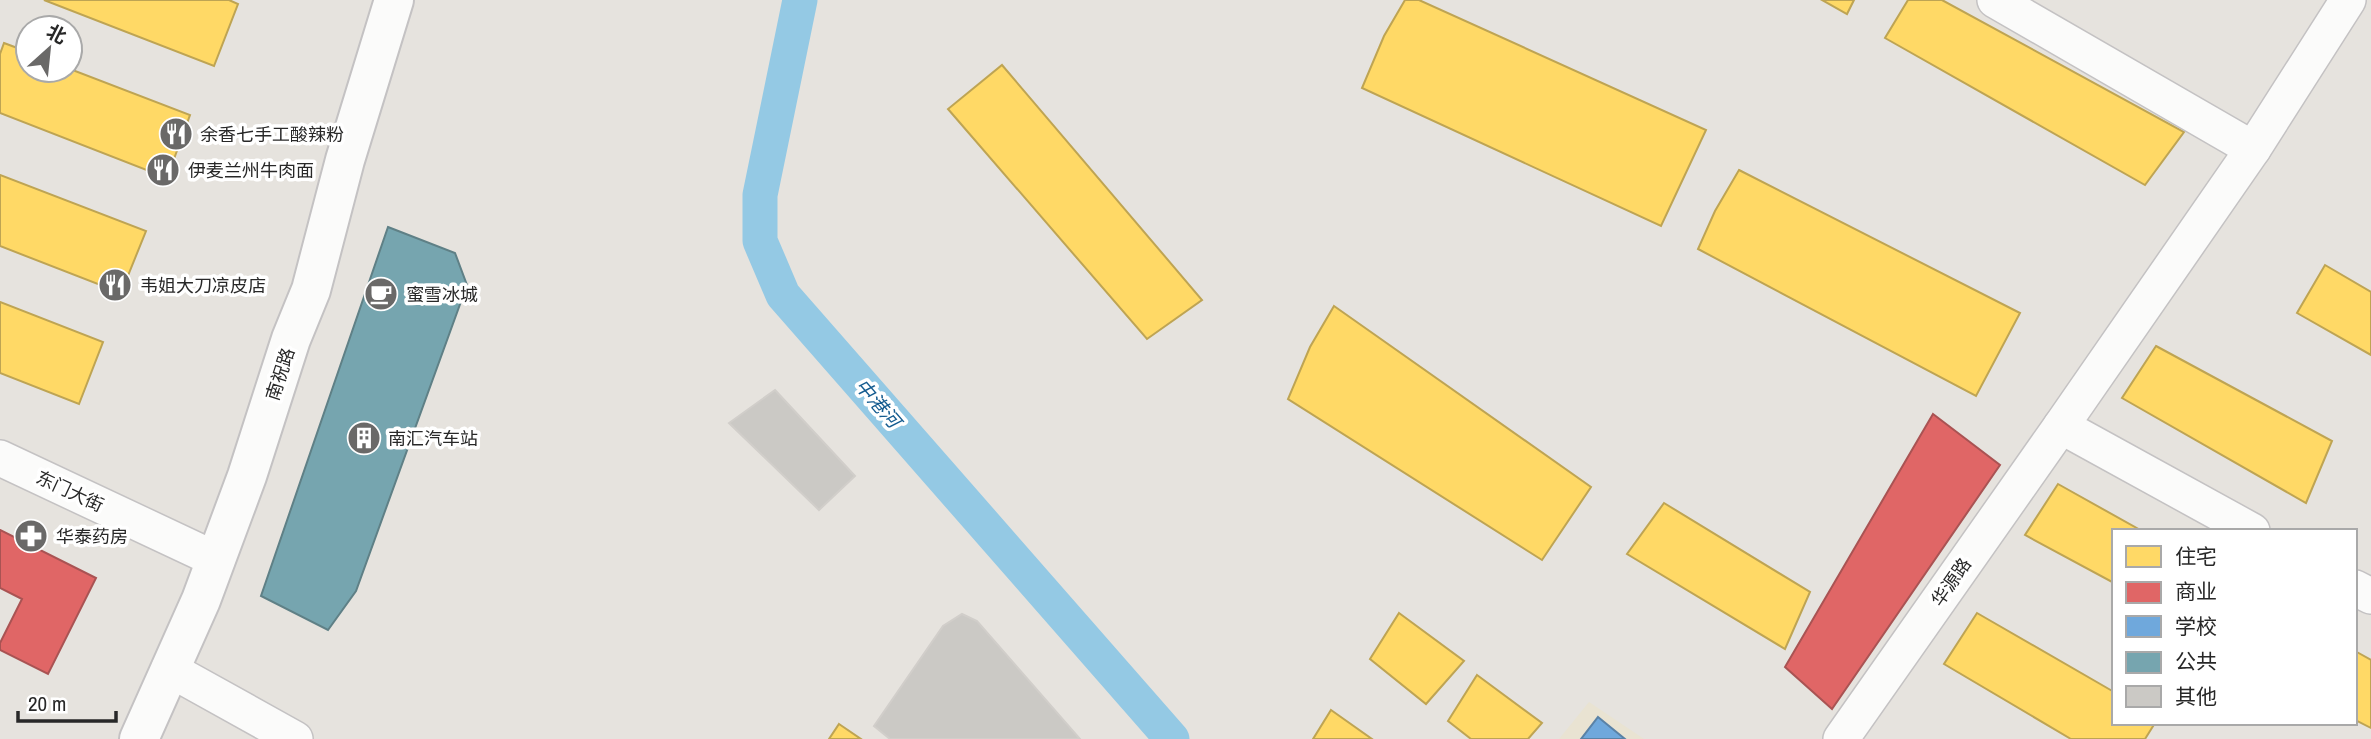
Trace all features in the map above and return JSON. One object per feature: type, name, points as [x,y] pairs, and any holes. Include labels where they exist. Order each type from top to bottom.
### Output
[{"type":"main road","name":"南祝路","points":[[139,739],[217,560],[247,476],[291,339],[310,290],[345,160],[394,0]]},
{"type":"street","points":[[1995,0],[2253,149]]},
{"type":"street","name":"华源路","points":[[1841,739],[2253,149],[2348,0]]},
{"type":"street","points":[[2062,426],[2248,529]]},
{"type":"street","name":"东门大街","points":[[0,458],[217,560]]},
{"type":"street","points":[[169,669],[295,739]]},
{"type":"shaded area","points":[[1589,702],[1644,739],[1559,739]]},
{"type":"building: 住宅","points":[[44,0],[229,0],[238,4],[214,66]]},
{"type":"building: 住宅","points":[[1405,0],[1419,0],[1706,130],[1661,226],[1362,88],[1384,36]]},
{"type":"building: 住宅","points":[[1822,0],[1854,0],[1847,14]]},
{"type":"building: 住宅","points":[[1908,0],[1942,0],[2184,132],[2145,185],[1885,38]]},
{"type":"building: 住宅","points":[[4,43],[14,47],[14,84],[84,84],[84,74],[190,115],[167,178],[0,113],[0,54]]},
{"type":"building: 住宅","points":[[1002,65],[1202,300],[1147,339],[948,109]]},
{"type":"building: 住宅","points":[[1739,170],[2020,313],[1976,396],[1698,249],[1715,211]]},
{"type":"building: 住宅","points":[[0,175],[146,231],[121,293],[0,246]]},
{"type":"building: 住宅","points":[[2325,265],[2371,292],[2371,355],[2297,313]]},
{"type":"building: 住宅","points":[[0,302],[103,342],[79,404],[0,373]]},
{"type":"building: 住宅","points":[[1334,306],[1591,487],[1542,560],[1288,399],[1310,347]]},
{"type":"building: 住宅","points":[[2156,346],[2332,441],[2306,503],[2122,398]]},
{"type":"building: 住宅","points":[[2058,484],[2138,529],[2112,529],[2112,582],[2025,535]]},
{"type":"building: 住宅","points":[[1664,503],[1810,592],[1785,649],[1627,554]]},
{"type":"building: 住宅","points":[[1399,613],[1464,661],[1426,704],[1370,659]]},
{"type":"building: 住宅","points":[[1977,613],[2112,691],[2112,725],[2154,725],[2145,739],[2071,739],[1944,664]]},
{"type":"building: 住宅","points":[[2357,652],[2371,660],[2371,728],[2357,721]]},
{"type":"building: 住宅","points":[[1477,675],[1542,723],[1528,739],[1471,739],[1448,721]]},
{"type":"building: 住宅","points":[[1331,710],[1372,739],[1313,739]]},
{"type":"building: 住宅","points":[[839,724],[861,739],[829,739]]},
{"type":"building: 商业","points":[[1933,414],[2000,465],[1832,709],[1785,667]]},
{"type":"building: 商业","points":[[0,530],[96,578],[48,674],[0,650],[0,643],[22,599],[0,588]]},
{"type":"building: 学校","points":[[1598,717],[1625,739],[1581,739]]},
{"type":"building: 公共","name":"南汇汽车站","points":[[388,227],[455,253],[467,285],[356,591],[328,630],[261,596]]},
{"type":"building: 其他","points":[[775,390],[855,476],[819,510],[729,423]]},
{"type":"building: 其他","points":[[962,614],[977,621],[1080,739],[890,739],[874,726],[943,626]]},
{"type":"waterway","name":"中港河","points":[[800,0],[760,195],[760,241],[783,295],[1172,739]]},
{"type":"place","name":"余香七手工酸辣粉","points":[[176,134]]},
{"type":"place","name":"伊麦兰州牛肉面","points":[[163,170]]},
{"type":"place","name":"韦姐大刀凉皮店","points":[[115,285]]},
{"type":"place","name":"蜜雪冰城","points":[[381,294]]},
{"type":"place","name":"南汇汽车站","points":[[364,438]]},
{"type":"place","name":"华泰药房","points":[[31,536]]}]
